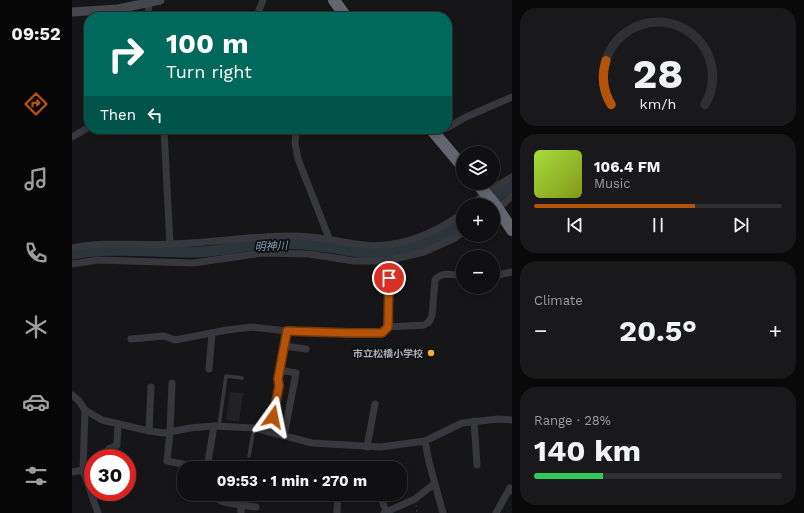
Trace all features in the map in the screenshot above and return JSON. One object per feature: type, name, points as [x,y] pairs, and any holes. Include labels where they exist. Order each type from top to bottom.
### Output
[{"type":"highway","points":[[334,0],[342,12]]},
{"type":"highway","points":[[442,134],[456,156]]},
{"type":"highway","points":[[482,190],[488,198]]},
{"type":"highway","points":[[500,215],[512,230]]},
{"type":"street","points":[[72,12],[118,9],[160,0]]},
{"type":"street","points":[[258,12],[263,0]]},
{"type":"street","points":[[148,12],[149,2]]},
{"type":"street","points":[[452,124],[512,97]]},
{"type":"street","points":[[72,137],[84,131]]},
{"type":"street","points":[[164,134],[170,244]]},
{"type":"street","points":[[296,134],[295,143],[298,159],[329,238]]},
{"type":"street","points":[[482,198],[512,177]]},
{"type":"street","points":[[500,205],[512,196]]},
{"type":"street","points":[[72,248],[104,243],[170,244],[256,237],[308,236],[329,238],[366,245],[382,244],[403,242],[428,234],[456,218]]},
{"type":"street","points":[[72,264],[98,260],[194,262],[262,253],[309,254],[354,261],[386,261],[424,252],[456,237]]},
{"type":"street","points":[[500,275],[512,272]]},
{"type":"street","points":[[131,339],[164,336],[175,340],[226,330],[252,327],[287,331],[382,333],[388,327],[424,325],[429,322],[432,316],[435,280],[437,276],[442,274],[456,275]]},
{"type":"street","points":[[388,327],[389,278],[402,277]]},
{"type":"street","points":[[269,432],[279,386],[278,379],[287,331]]},
{"type":"street","points":[[209,368],[212,333]]},
{"type":"street","points":[[284,346],[306,349]]},
{"type":"street","points":[[280,370],[296,373],[284,436]]},
{"type":"street","points":[[172,383],[167,461],[177,463]]},
{"type":"street","points":[[149,431],[151,387]]},
{"type":"street","points":[[72,395],[79,401],[85,410],[102,420],[149,431],[164,433],[190,428],[216,426],[254,428],[312,443],[381,448],[425,441],[462,423],[498,419],[512,420]]},
{"type":"street","points":[[367,446],[375,404]]},
{"type":"street","points":[[85,410],[83,470],[98,513]]},
{"type":"street","points":[[474,421],[477,465]]},
{"type":"street","points":[[109,449],[118,445],[118,424]]},
{"type":"street","points":[[208,461],[216,426]]},
{"type":"street","points":[[425,441],[434,484],[443,513]]},
{"type":"street","points":[[72,472],[83,470]]},
{"type":"street","points":[[382,501],[385,513],[415,499],[434,484]]},
{"type":"street","points":[[496,513],[510,488],[512,491]]},
{"type":"street","points":[[222,501],[225,503],[256,507]]},
{"type":"street","points":[[337,513],[338,501]]},
{"type":"street","points":[[241,504],[241,513]]},
{"type":"lane","points":[[216,426],[226,376],[242,378]]},
{"type":"lane","points":[[249,456],[254,428]]},
{"type":"shaded area","points":[[230,392],[243,393],[239,422],[226,420]]},
{"type":"waterway","name":"明神川","points":[[495,198],[512,187]]},
{"type":"waterway","name":"明神川","points":[[72,254],[104,250],[199,252],[254,245],[284,244],[309,245],[373,253],[400,250],[426,242],[456,227]]},
{"type":"place","name":"市立松橋小学校","points":[[431,353]]},
{"type":"route","points":[[273,417],[287,331],[382,333],[388,327],[389,278]]}]
